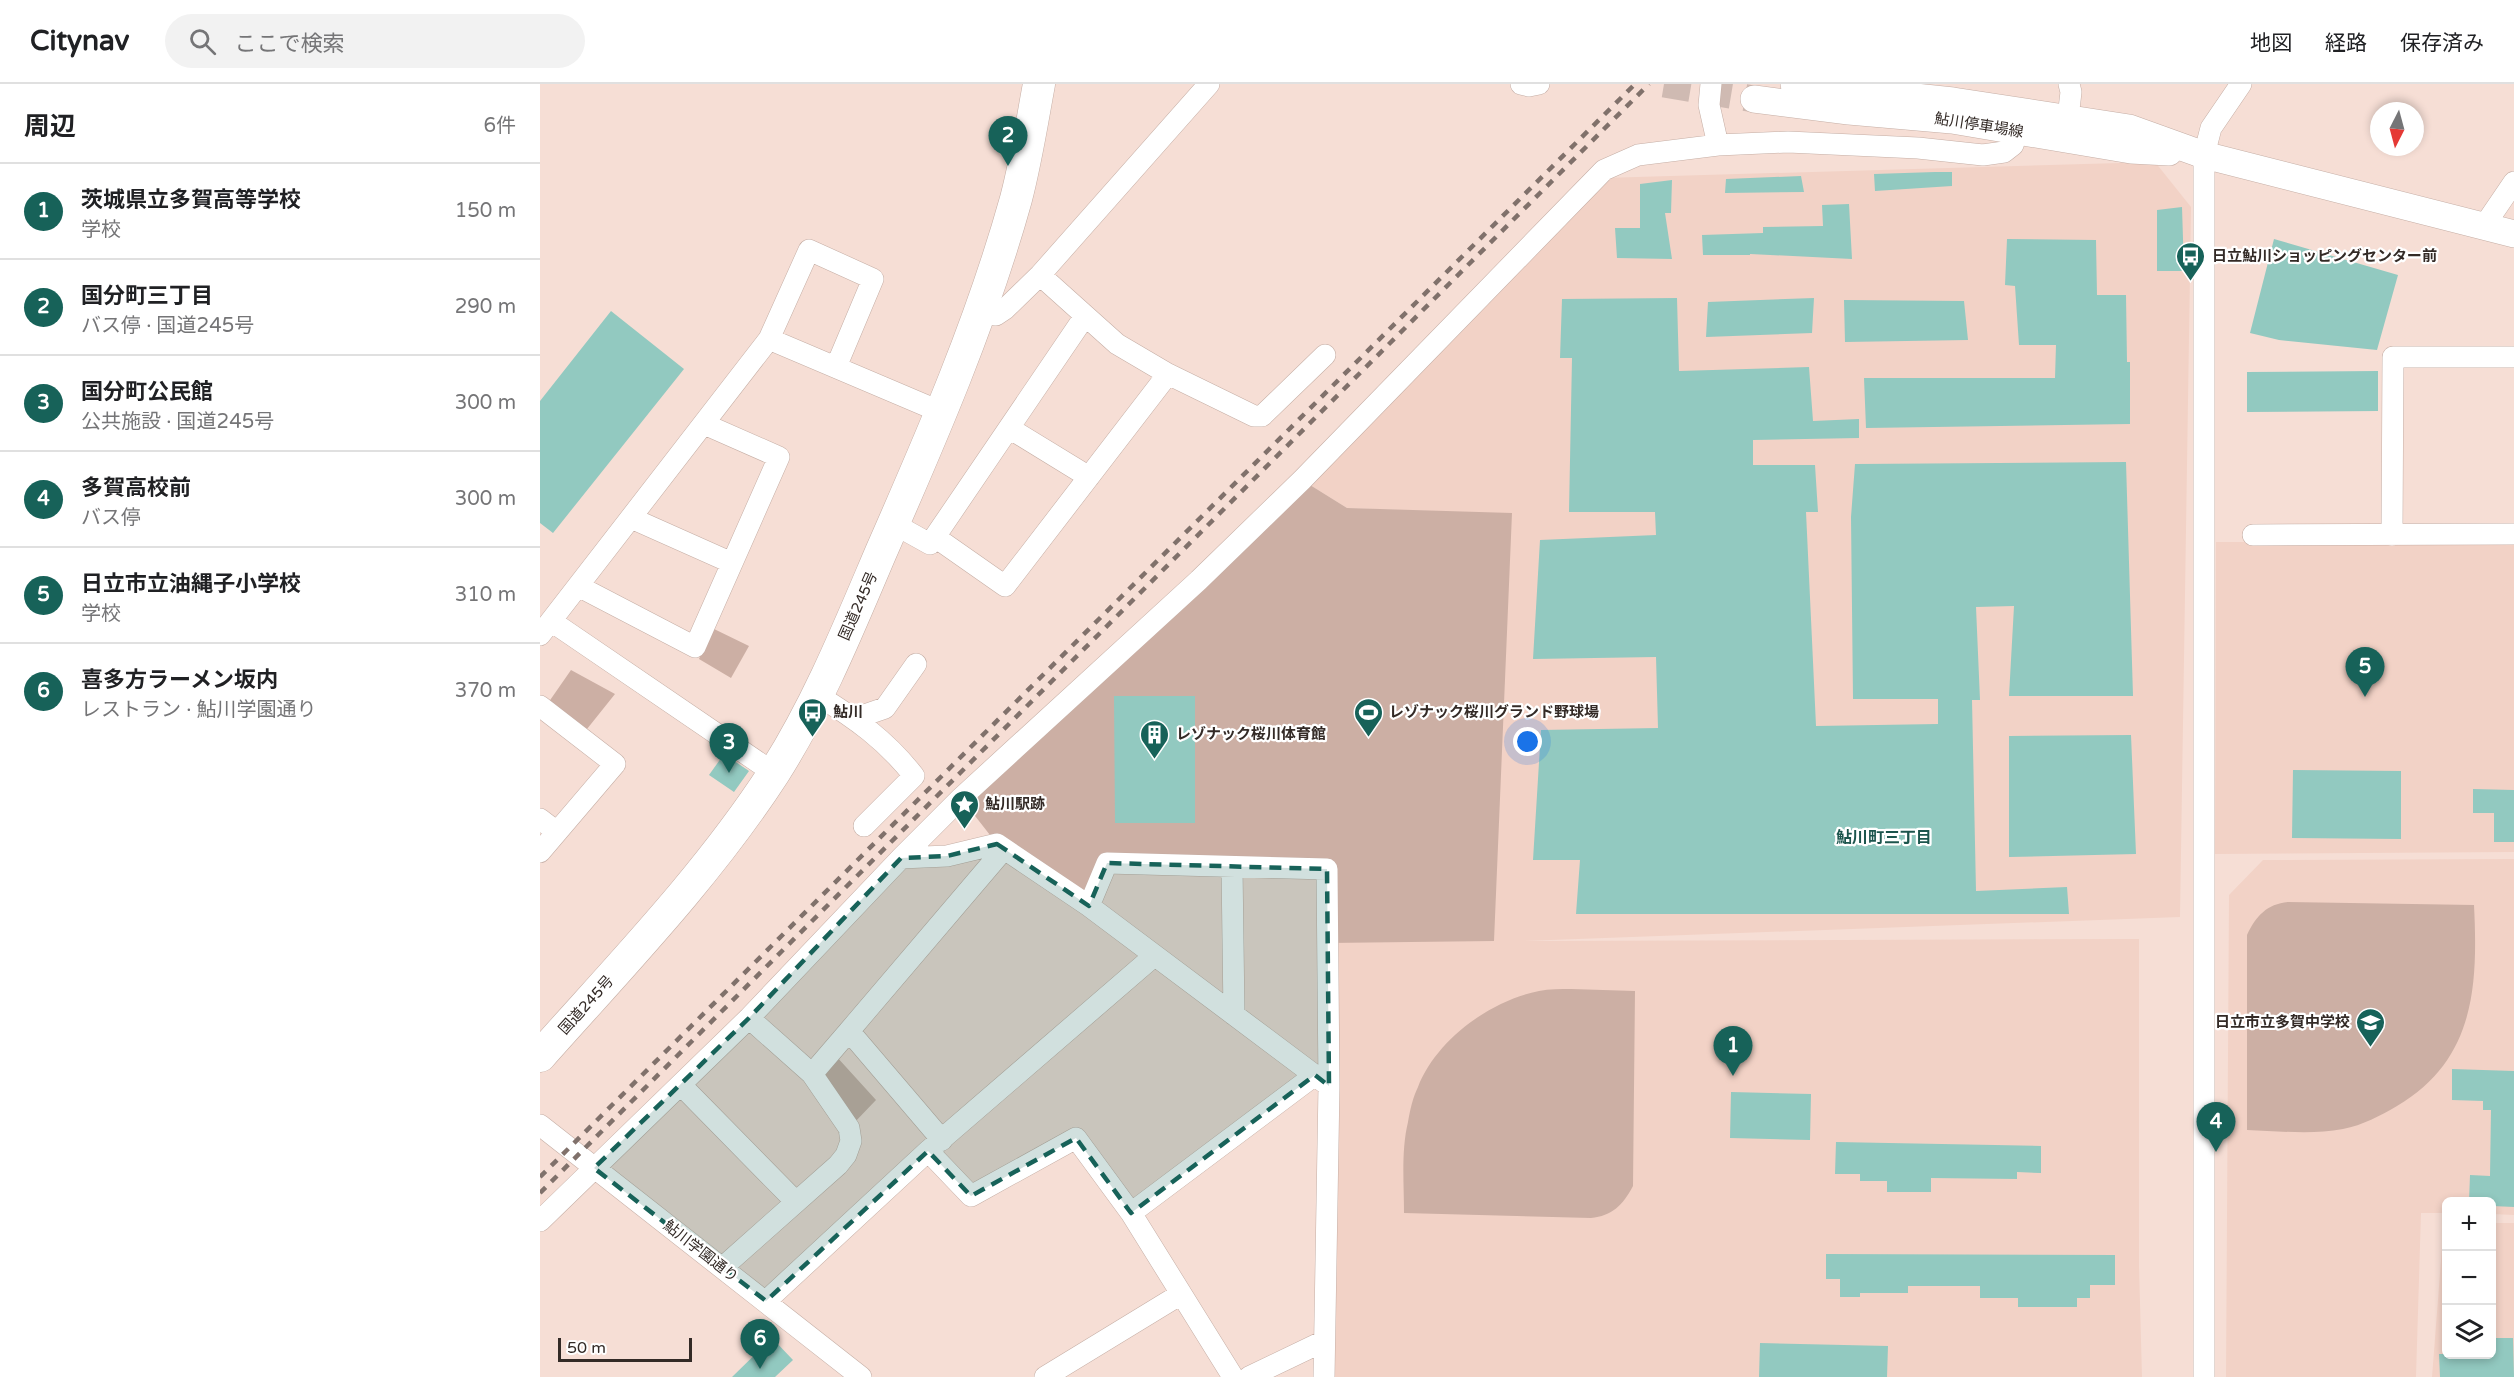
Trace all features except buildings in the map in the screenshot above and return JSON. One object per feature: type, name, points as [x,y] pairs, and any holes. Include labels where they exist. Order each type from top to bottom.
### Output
[{"type":"highway","name":"国道245号","points":[[540,1056],[686,890],[740,822],[774,773],[817,695],[894,524],[980,313],[1017,195],[1039,84]]},
{"type":"main road","name":"鮎川停車場線","points":[[1794,84],[1953,101],[2129,128],[2204,155],[2514,234]]},
{"type":"main road","name":"鮎川停車場線","points":[[1754,99],[1952,120],[2132,150],[2204,155]]},
{"type":"street","points":[[980,313],[996,315],[1040,275],[1209,84]]},
{"type":"street","points":[[1521,84],[1529,86],[1539,84]]},
{"type":"street","points":[[1711,84],[1709,105],[1718,145]]},
{"type":"street","points":[[2068,84],[2071,92],[2068,118]]},
{"type":"street","points":[[2204,1377],[2204,155],[2211,128],[2241,84]]},
{"type":"street","points":[[540,1221],[682,1086],[961,798],[1199,580],[1294,489],[1604,170],[1638,154],[1718,145],[1788,142],[1918,148],[1983,155],[2004,152],[2013,145],[2018,131]]},
{"type":"street","points":[[2484,226],[2514,182]]},
{"type":"street","points":[[774,773],[545,628],[769,339],[809,250],[873,279],[836,367]]},
{"type":"street","points":[[1040,275],[1118,344],[1168,374],[1254,416],[1262,416],[1325,355]]},
{"type":"street","points":[[894,524],[930,543],[1085,315]]},
{"type":"street","points":[[769,339],[941,412]]},
{"type":"street","points":[[2392,535],[2393,357],[2514,357]]},
{"type":"street","points":[[935,537],[1005,586],[1168,374]]},
{"type":"street","points":[[578,586],[695,647],[779,457],[704,424]]},
{"type":"street","points":[[1009,428],[1089,477]]},
{"type":"street","points":[[631,518],[732,563]]},
{"type":"street","points":[[2253,535],[2514,534]]},
{"type":"street","points":[[856,718],[885,708],[916,664]]},
{"type":"street","points":[[817,695],[856,718],[901,759],[914,776],[864,826]]},
{"type":"street","points":[[540,706],[615,764],[540,852]]},
{"type":"street","points":[[540,819],[557,832]]},
{"type":"street","points":[[901,858],[947,856],[997,844],[1089,906],[1322,1080]]},
{"type":"street","points":[[812,1074],[1004,849]]},
{"type":"street","points":[[1089,906],[1107,863],[1327,869],[1322,1080],[1324,1377]]},
{"type":"street","points":[[1232,867],[1233,1015]]},
{"type":"street","points":[[765,1301],[935,1145],[1154,956]]},
{"type":"street","points":[[723,1267],[838,1165],[846,1155],[851,1141],[849,1128],[812,1074],[749,1018]]},
{"type":"street","points":[[849,1031],[971,1196],[1076,1138],[1131,1213],[1233,1377]]},
{"type":"street","points":[[1131,1213],[1322,1080]]},
{"type":"street","points":[[682,1086],[796,1202]]},
{"type":"street","name":"鮎川学園通り","points":[[540,1125],[861,1377]]},
{"type":"street","points":[[1045,1377],[1182,1293]]},
{"type":"street","points":[[1249,1377],[1324,1341]]},
{"type":"highlighted area","points":[[997,844],[1089,906],[1107,863],[1327,869],[1329,1086],[1315,1075],[1131,1213],[1076,1138],[971,1196],[928,1151],[766,1301],[594,1168],[749,1018],[901,858],[947,856]]},
{"type":"shaded area","points":[[2155,162],[2191,207],[2180,917],[1522,941],[2139,939],[2139,1266],[2142,1377],[1325,1377],[1328,943],[1511,514],[1347,508],[1302,480],[1603,178]]},
{"type":"shaded area","points":[[1302,480],[1347,508],[1512,513],[1494,941],[1328,943],[1327,870],[1107,863],[1089,906],[997,844],[961,798]]},
{"type":"shaded area","points":[[2216,542],[2514,542],[2514,852],[2215,854]]},
{"type":"shaded area","points":[[712,628],[749,646],[731,678],[699,659]]},
{"type":"shaded area","points":[[571,670],[615,694],[583,734],[546,706]]},
{"type":"shaded area","name":"日立市立多賀中学校","points":[[2514,859],[2514,1215],[2496,1214],[2496,1197],[2442,1197],[2442,1213],[2421,1213],[2416,1377],[2226,1377],[2229,895],[2263,860]]},
{"type":"shaded area","points":[[2288,902],[2474,905],[2475,964],[2472,992],[2457,1044],[2443,1067],[2423,1087],[2397,1106],[2364,1123],[2331,1131],[2247,1130],[2247,935],[2263,912],[2274,905]]},
{"type":"shaded area","points":[[1571,989],[1635,991],[1633,1186],[1625,1199],[1611,1212],[1591,1218],[1404,1213],[1404,1156],[1410,1113],[1418,1087],[1438,1053],[1467,1025],[1502,1003],[1539,991]]},
{"type":"shaded area","points":[[836,1056],[876,1100],[853,1124],[821,1071]]},
{"type":"shaded area","points":[[2496,1223],[2514,1223],[2514,1377],[2432,1377],[2442,1248],[2442,1359],[2496,1359]]},
{"type":"tunnel","points":[[1664,84],[1754,99]]},
{"type":"railway","points":[[540,1177],[1635,84]]},
{"type":"railway","points":[[540,1193],[1649,84]]},
{"type":"place","name":"国分町三丁目","points":[[1008,166]]},
{"type":"place","name":"日立鮎川ショッピングセンター前","points":[[2191,282]]},
{"type":"place","name":"日立市立油縄子小学校","points":[[2365,697]]},
{"type":"place","name":"鮎川","points":[[812,738]]},
{"type":"place","name":"レゾナック桜川グランド野球場","points":[[1368,738]]},
{"type":"place","name":"レゾナック桜川体育館","points":[[1155,760]]},
{"type":"place","name":"国分町公民館","points":[[729,773]]},
{"type":"place","name":"鮎川駅跡","points":[[964,830]]},
{"type":"place","name":"日立市立多賀中学校","points":[[2371,1048]]},
{"type":"place","name":"茨城県立多賀高等学校","points":[[1733,1076]]},
{"type":"place","name":"多賀高校前","points":[[2216,1152]]},
{"type":"place","name":"喜多方ラーメン坂内","points":[[760,1369]]},
{"type":"district","name":"鮎川町三丁目","points":[[1884,838]]}]
